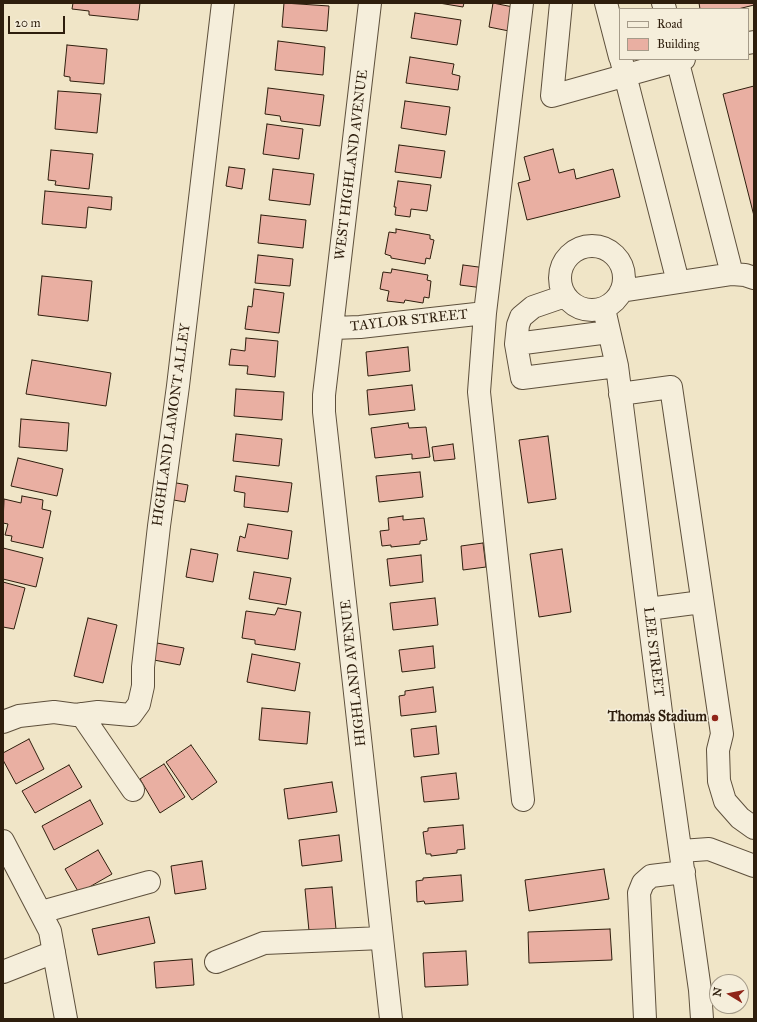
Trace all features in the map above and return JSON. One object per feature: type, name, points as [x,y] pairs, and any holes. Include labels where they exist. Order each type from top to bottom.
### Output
[{"type":"street","name":"HIGHLAND LAMONT ALLEY","points":[[3,722],[18,716],[37,713],[81,714],[98,712],[131,715],[139,704],[143,686],[143,667],[159,526],[180,371],[223,3]]},
{"type":"street","name":"WEST HIGHLAND AVENUE","points":[[333,328],[370,3]]},
{"type":"street","points":[[522,3],[485,313],[479,392],[523,800]]},
{"type":"street","points":[[562,3],[552,96],[622,64],[680,60],[732,274]]},
{"type":"street","points":[[606,3],[619,53]]},
{"type":"street","points":[[622,64],[678,282]]},
{"type":"street","points":[[589,246],[600,247],[610,252],[618,259],[623,269],[624,280],[622,291],[614,301],[604,309],[589,310],[575,306],[565,296],[560,281],[563,264],[569,256],[578,250],[589,246]]},
{"type":"street","points":[[622,291],[732,274],[745,275],[754,278]]},
{"type":"street","points":[[565,296],[541,304],[524,313],[518,325],[516,344],[522,378],[617,366]]},
{"type":"street","name":"LEE STREET","points":[[604,309],[617,366],[648,609],[683,862],[702,1019]]},
{"type":"street","name":"TAYLOR STREET","points":[[333,328],[360,327],[485,313]]},
{"type":"street","name":"HIGHLAND AVENUE","points":[[333,328],[324,395],[324,412],[391,1019]]},
{"type":"street","points":[[516,344],[609,332]]},
{"type":"street","points":[[620,394],[671,387],[722,734],[718,750],[719,781],[725,801],[740,818],[754,828]]},
{"type":"street","points":[[648,609],[702,602]]},
{"type":"street","points":[[81,714],[133,790]]},
{"type":"street","points":[[3,841],[50,931],[66,1019]]},
{"type":"street","points":[[645,1019],[639,893],[642,883],[652,876],[709,849],[754,866]]},
{"type":"street","points":[[41,912],[149,882]]},
{"type":"street","points":[[216,962],[264,943],[382,938]]},
{"type":"street","points":[[3,972],[54,952]]},
{"type":"building","points":[[73,3],[140,3],[138,20],[89,15],[89,11],[72,9]]},
{"type":"building","points":[[284,3],[329,6],[327,31],[282,27]]},
{"type":"building","points":[[439,3],[464,3],[463,7]]},
{"type":"building","points":[[493,3],[518,8],[514,32],[489,27]]},
{"type":"building","points":[[699,3],[754,3],[754,5],[742,8],[700,8]]},
{"type":"building","points":[[415,13],[461,20],[457,45],[411,38]]},
{"type":"building","points":[[278,41],[325,47],[323,75],[275,70]]},
{"type":"building","points":[[67,45],[107,49],[104,84],[70,81],[70,77],[64,76]]},
{"type":"building","points":[[410,57],[454,64],[452,74],[460,76],[458,90],[406,83]]},
{"type":"building","points":[[754,86],[754,216],[723,94]]},
{"type":"building","points":[[268,88],[324,95],[320,126],[281,121],[280,116],[265,114]]},
{"type":"building","points":[[58,91],[101,94],[97,133],[55,129]]},
{"type":"building","points":[[405,101],[450,107],[446,135],[401,128]]},
{"type":"building","points":[[267,124],[303,129],[299,159],[263,154]]},
{"type":"building","points":[[399,145],[445,151],[441,178],[395,172]]},
{"type":"building","points":[[553,149],[559,173],[574,169],[576,179],[613,169],[620,197],[527,220],[518,183],[530,180],[524,157]]},
{"type":"building","points":[[51,150],[93,154],[89,189],[55,185],[56,181],[48,180]]},
{"type":"building","points":[[229,167],[245,169],[242,189],[226,186]]},
{"type":"building","points":[[273,169],[314,174],[310,205],[269,200]]},
{"type":"building","points":[[398,181],[431,185],[427,211],[411,209],[410,217],[395,215],[396,207],[394,207]]},
{"type":"building","points":[[45,191],[112,197],[111,210],[88,207],[86,228],[42,224]]},
{"type":"building","points":[[261,215],[306,220],[303,248],[258,243]]},
{"type":"building","points":[[396,229],[430,235],[430,239],[434,240],[430,259],[426,258],[425,264],[391,258],[391,256],[385,254],[389,232],[396,233]]},
{"type":"building","points":[[258,255],[293,259],[290,286],[255,283]]},
{"type":"building","points":[[463,265],[486,268],[483,288],[460,285]]},
{"type":"building","points":[[392,269],[428,275],[427,280],[431,281],[429,298],[424,297],[423,303],[405,300],[404,303],[387,301],[389,291],[380,289],[383,272],[391,273]]},
{"type":"building","points":[[42,276],[92,281],[88,321],[38,315]]},
{"type":"building","points":[[254,289],[284,293],[279,333],[245,329],[248,306],[252,307]]},
{"type":"building","points":[[246,338],[278,341],[275,377],[247,374],[248,366],[229,365],[231,349],[245,351]]},
{"type":"building","points":[[408,347],[410,371],[368,376],[366,352]]},
{"type":"building","points":[[32,360],[111,373],[106,406],[26,394]]},
{"type":"building","points":[[412,385],[415,410],[369,415],[367,390]]},
{"type":"building","points":[[236,389],[284,392],[282,420],[234,416]]},
{"type":"building","points":[[21,419],[69,423],[67,451],[19,447]]},
{"type":"building","points":[[408,423],[409,428],[426,427],[430,457],[412,459],[412,454],[375,458],[371,428]]},
{"type":"building","points":[[236,434],[282,439],[279,466],[233,461]]},
{"type":"building","points":[[548,436],[556,499],[528,503],[519,440]]},
{"type":"building","points":[[453,444],[455,459],[434,461],[432,447]]},
{"type":"building","points":[[18,458],[63,469],[57,496],[11,486]]},
{"type":"building","points":[[420,472],[423,497],[379,502],[376,476]]},
{"type":"building","points":[[236,476],[292,483],[288,512],[244,507],[245,493],[234,491]]},
{"type":"building","points":[[171,482],[188,485],[185,502],[168,499]]},
{"type":"building","points":[[22,496],[43,500],[42,509],[51,511],[43,548],[11,541],[12,536],[5,535],[8,524],[3,523],[4,499],[21,503]]},
{"type":"building","points":[[403,516],[403,520],[424,518],[427,540],[420,541],[420,544],[391,547],[391,545],[382,546],[380,531],[389,530],[388,518]]},
{"type":"building","points":[[248,524],[292,531],[288,559],[237,551],[240,536],[245,538]]},
{"type":"building","points":[[483,543],[486,567],[463,570],[461,546]]},
{"type":"building","points":[[3,548],[43,558],[36,587],[3,579]]},
{"type":"building","points":[[191,549],[218,554],[213,582],[186,577]]},
{"type":"building","points":[[562,549],[571,612],[539,617],[530,554]]},
{"type":"building","points":[[421,555],[423,582],[390,586],[387,559]]},
{"type":"building","points":[[254,572],[291,578],[286,605],[249,599]]},
{"type":"building","points":[[3,582],[25,588],[14,629],[3,627]]},
{"type":"building","points":[[435,598],[438,625],[393,630],[390,603]]},
{"type":"building","points":[[278,608],[301,612],[295,650],[255,644],[255,640],[242,638],[246,611],[275,615]]},
{"type":"building","points":[[88,618],[117,625],[103,683],[74,676]]},
{"type":"building","points":[[157,643],[184,648],[180,665],[154,660]]},
{"type":"building","points":[[433,646],[435,668],[402,672],[399,650]]},
{"type":"building","points":[[252,654],[300,663],[295,691],[247,682]]},
{"type":"building","points":[[433,687],[436,712],[401,716],[399,696],[405,695],[405,691]]},
{"type":"building","points":[[262,708],[310,712],[307,744],[259,740]]},
{"type":"building","points":[[436,726],[439,754],[414,757],[411,729]]},
{"type":"building","points":[[29,739],[44,769],[16,784],[3,760],[3,753]]},
{"type":"building","points":[[191,745],[217,782],[192,800],[166,762]]},
{"type":"building","points":[[164,764],[185,797],[160,813],[140,779]]},
{"type":"building","points":[[69,765],[82,787],[35,813],[22,791]]},
{"type":"building","points":[[456,773],[459,799],[424,802],[421,777]]},
{"type":"building","points":[[332,782],[337,812],[288,819],[284,789]]},
{"type":"building","points":[[90,800],[103,824],[54,850],[42,826]]},
{"type":"building","points":[[463,825],[465,849],[457,850],[457,853],[431,856],[431,854],[426,854],[423,832],[428,831],[428,828]]},
{"type":"building","points":[[339,835],[342,861],[302,866],[299,840]]},
{"type":"building","points":[[98,850],[112,874],[79,893],[65,869]]},
{"type":"building","points":[[202,861],[206,889],[175,894],[171,866]]},
{"type":"building","points":[[604,869],[609,899],[529,911],[525,880]]},
{"type":"building","points":[[461,875],[463,901],[425,904],[424,901],[417,902],[416,881],[423,880],[423,878]]},
{"type":"building","points":[[332,887],[336,929],[309,931],[305,889]]},
{"type":"building","points":[[149,917],[155,943],[98,955],[92,929]]},
{"type":"building","points":[[610,929],[612,960],[529,963],[528,932]]},
{"type":"building","points":[[466,951],[468,985],[425,987],[423,953]]},
{"type":"building","points":[[192,959],[194,985],[156,988],[154,962]]},
{"type":"place","name":"Thomas Stadium","points":[[715,718]]}]
